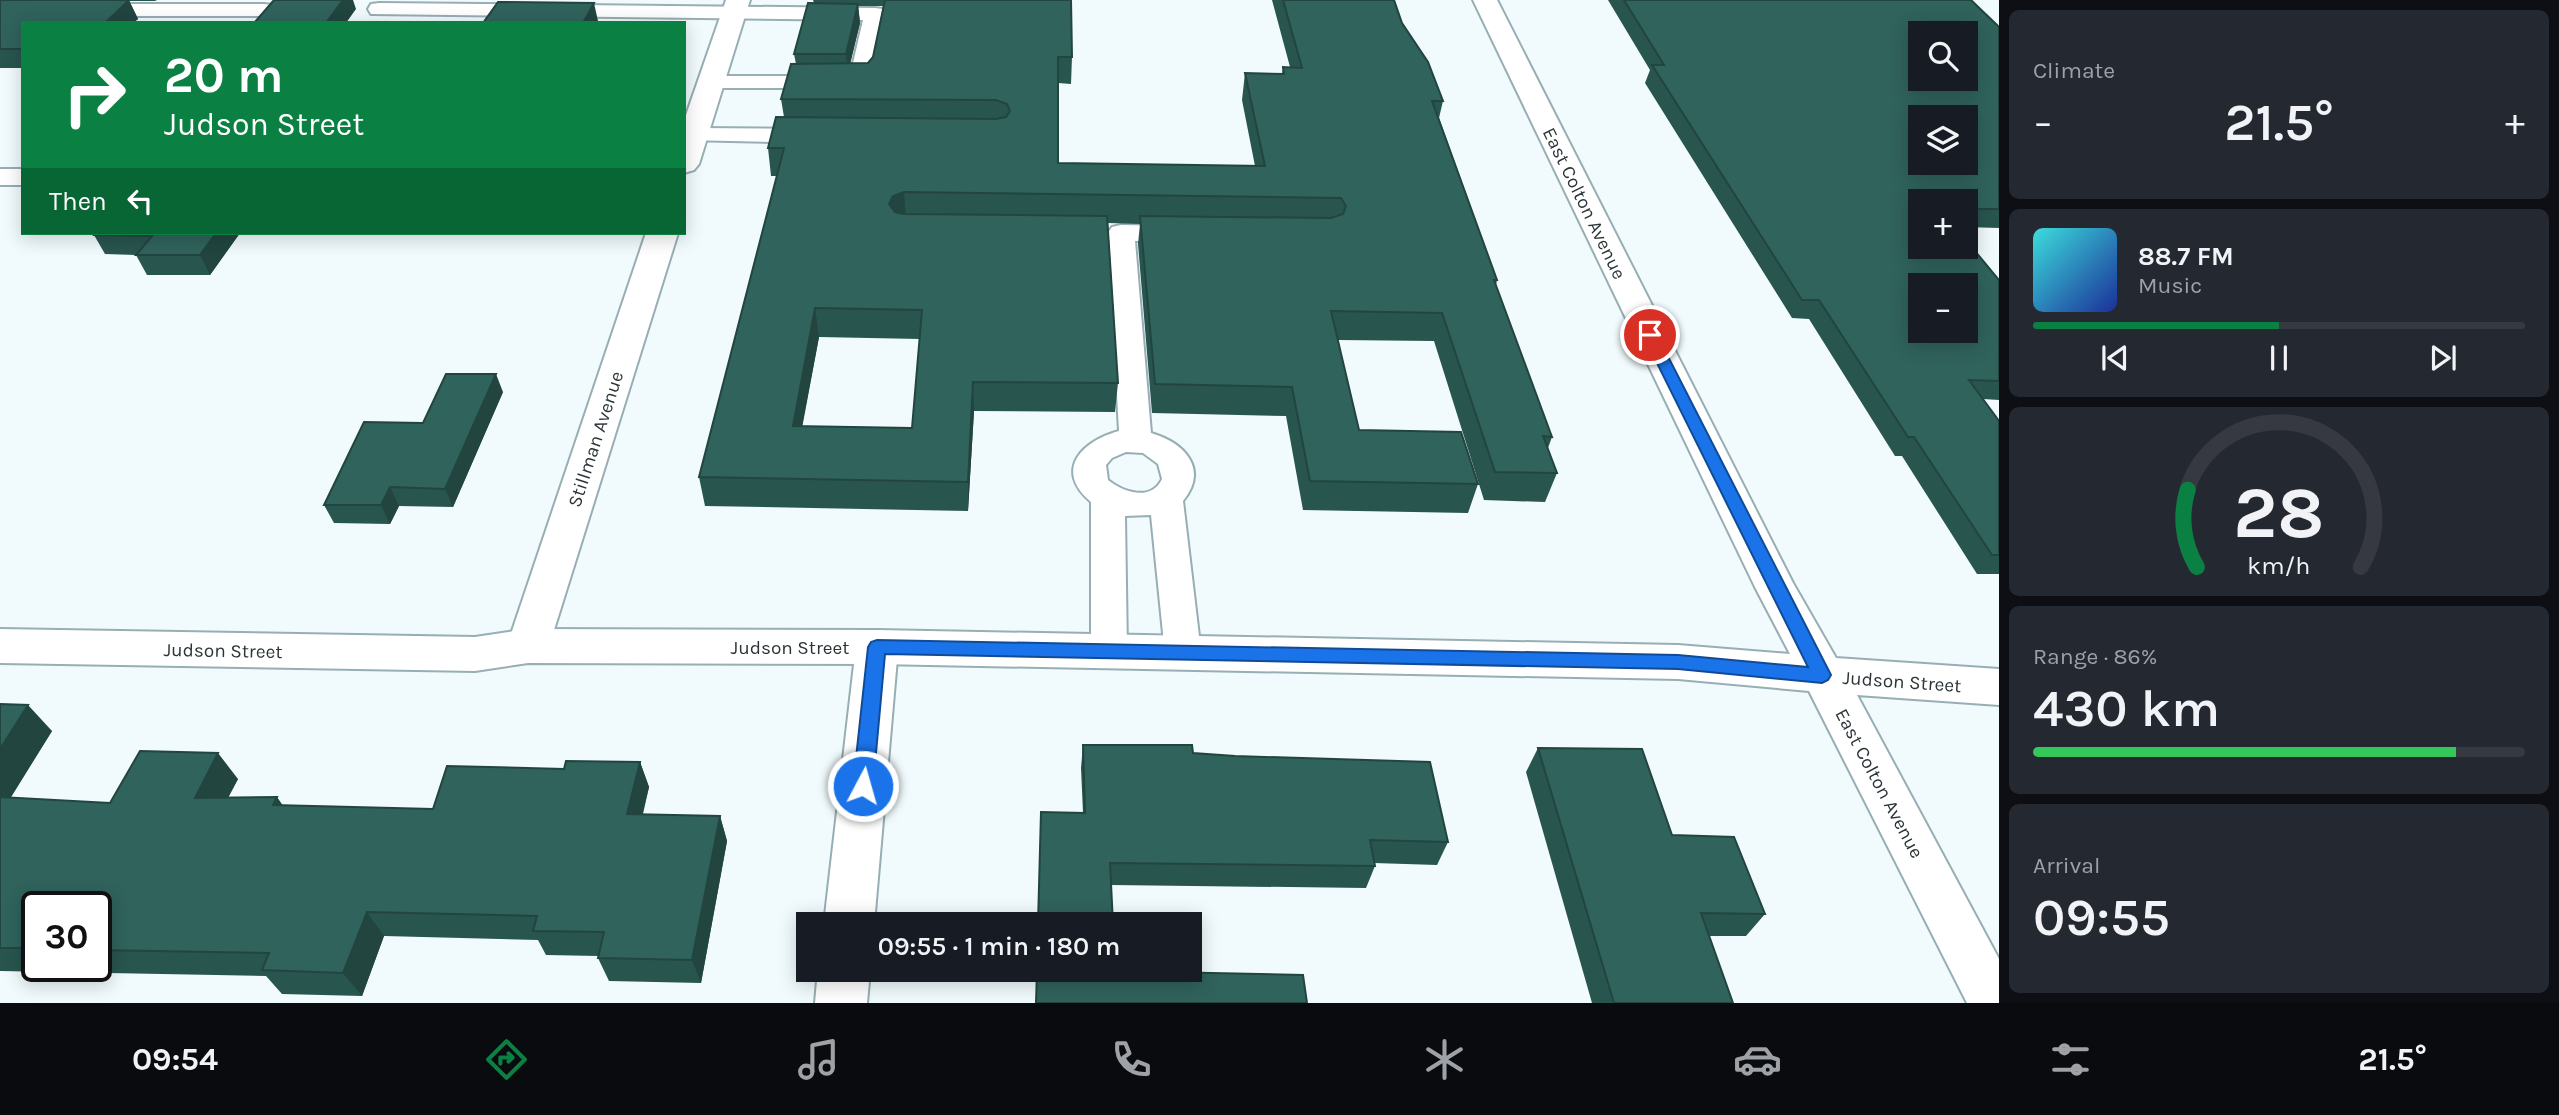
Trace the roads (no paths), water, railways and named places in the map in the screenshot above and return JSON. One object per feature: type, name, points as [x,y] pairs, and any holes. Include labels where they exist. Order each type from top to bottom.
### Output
[{"type":"street","name":"East Colton Avenue","points":[[1485,0],[1721,479],[1994,1003]]},
{"type":"street","points":[[686,158],[736,6]]},
{"type":"street","name":"Stillman Avenue","points":[[528,646],[661,235]]},
{"type":"street","name":"Judson Street","points":[[0,646],[475,654],[528,646],[877,647],[1678,662],[1999,687]]},
{"type":"street","points":[[850,912],[877,647]]},
{"type":"street","points":[[841,1003],[843,982]]},
{"type":"lane","points":[[379,9],[736,6],[875,14],[860,83],[712,81]]},
{"type":"lane","points":[[0,10],[264,10]]},
{"type":"lane","points":[[694,135],[835,136]]},
{"type":"lane","points":[[0,177],[21,177]]},
{"type":"lane","points":[[1136,441],[1107,233],[1216,234]]},
{"type":"lane","points":[[1136,441],[1163,450],[1180,469],[1180,480],[1175,490],[1154,504],[1122,505],[1096,491],[1090,481],[1087,470],[1097,451],[1108,445],[1136,441]]},
{"type":"lane","points":[[1166,498],[1183,653]]},
{"type":"lane","points":[[1108,499],[1109,651]]}]
